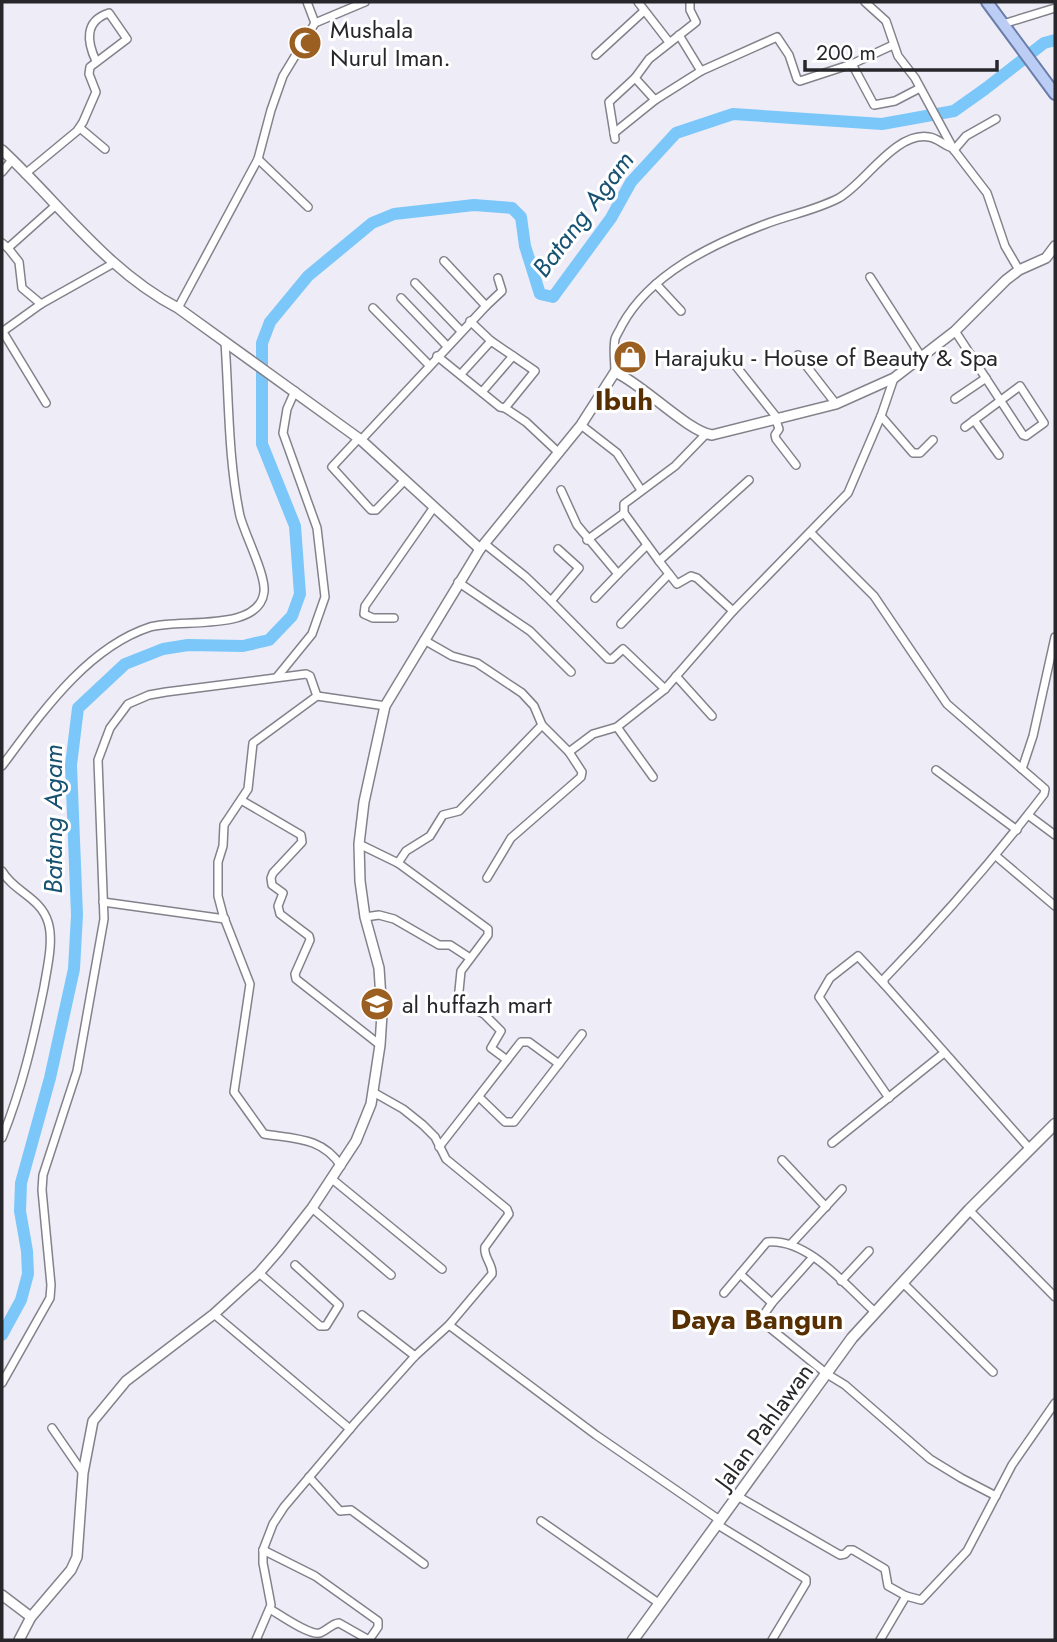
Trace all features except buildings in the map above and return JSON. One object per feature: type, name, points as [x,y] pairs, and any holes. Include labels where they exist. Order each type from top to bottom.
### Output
[{"type":"main road","points":[[987,2],[1055,94]]},
{"type":"main road","name":"Jalan Pahlawan","points":[[637,1639],[852,1338],[969,1210],[1055,1124]]},
{"type":"street","points":[[307,2],[315,23]]},
{"type":"street","points":[[178,308],[258,159],[282,76],[315,23],[365,2]]},
{"type":"street","points":[[638,2],[669,42]]},
{"type":"street","points":[[690,2],[690,10],[696,22],[649,59],[635,78],[609,102],[614,136],[655,100],[701,71],[777,37],[789,55],[797,79],[800,80],[852,64],[893,46]]},
{"type":"street","points":[[865,2],[886,20],[898,56],[925,96],[953,149],[988,193],[1005,246],[1019,270]]},
{"type":"street","points":[[1003,24],[1055,8]]},
{"type":"street","points":[[596,55],[644,11]]},
{"type":"street","points":[[25,174],[80,128],[95,97],[89,69],[127,38],[108,13],[100,16],[90,28],[89,44],[96,61]]},
{"type":"street","points":[[679,35],[701,71]]},
{"type":"street","points":[[852,64],[874,105],[895,101],[920,88]]},
{"type":"street","points":[[635,78],[655,100]]},
{"type":"street","points":[[953,149],[966,136],[996,119]]},
{"type":"street","points":[[80,128],[105,149]]},
{"type":"street","points":[[19,1640],[31,1617],[71,1570],[77,1557],[83,1474],[93,1421],[102,1407],[126,1381],[214,1314],[259,1273],[312,1208],[356,1141],[373,1092],[382,1014],[379,968],[365,917],[360,881],[359,844],[364,802],[386,706],[458,582],[482,546],[581,425],[615,372],[615,339],[628,314],[645,293],[683,265],[716,246],[764,224],[813,210],[841,197],[902,143],[929,136],[953,149]]},
{"type":"street","points":[[2,150],[114,264],[156,297],[178,308],[360,439],[434,507],[526,577],[608,659],[612,659],[623,649],[665,689]]},
{"type":"street","points":[[258,159],[309,207]]},
{"type":"street","points":[[2,172],[12,160]]},
{"type":"street","points":[[41,304],[22,288],[19,262],[5,246],[55,206]]},
{"type":"street","points":[[615,372],[639,385],[706,434],[722,434],[836,404],[894,378],[922,358],[955,331],[1019,270],[1045,258],[1055,246]]},
{"type":"street","points":[[444,261],[486,306]]},
{"type":"street","points":[[46,403],[2,332],[41,304],[114,264]]},
{"type":"street","points":[[870,277],[922,358]]},
{"type":"street","points":[[404,481],[376,510],[371,510],[332,468],[470,321],[502,291],[498,278]]},
{"type":"street","points":[[415,283],[461,331]]},
{"type":"street","points":[[656,284],[681,310]]},
{"type":"street","points":[[401,298],[446,346]]},
{"type":"street","points":[[373,308],[429,365]]},
{"type":"street","points":[[470,321],[491,341],[535,371],[505,408]]},
{"type":"street","points":[[955,331],[986,379],[1000,400],[1023,435],[1026,436],[1044,424],[1022,387],[1019,387],[1000,400],[965,427]]},
{"type":"street","points":[[461,374],[491,341]]},
{"type":"street","points":[[2,766],[72,678],[89,661],[152,626],[232,619],[253,611],[260,602],[264,587],[243,526],[238,502],[231,442],[225,342]]},
{"type":"street","points":[[799,355],[836,404]]},
{"type":"street","points":[[438,356],[500,407],[526,422],[559,453]]},
{"type":"street","points":[[482,392],[513,356]]},
{"type":"street","points":[[728,356],[777,420],[779,429],[775,435],[776,439],[796,465]]},
{"type":"street","points":[[569,752],[593,734],[617,727],[665,689],[733,611],[848,494],[894,378]]},
{"type":"street","points":[[954,399],[986,379]]},
{"type":"street","points":[[277,677],[312,634],[325,597],[317,528],[283,433],[287,409],[295,391]]},
{"type":"street","points":[[881,416],[912,453],[920,453],[933,440]]},
{"type":"street","points":[[974,420],[999,455]]},
{"type":"street","points":[[581,425],[617,453],[641,490]]},
{"type":"street","points":[[706,434],[675,466],[624,504],[624,513],[677,584],[691,576],[697,578],[733,611]]},
{"type":"street","points":[[659,561],[748,480]]},
{"type":"street","points":[[561,490],[572,516],[587,540],[618,574]]},
{"type":"street","points":[[394,618],[369,617],[364,614],[365,606],[434,507]]},
{"type":"street","points":[[587,540],[624,513]]},
{"type":"street","points":[[811,533],[874,596],[947,704],[1045,789],[1028,816],[996,856],[933,929],[884,979],[884,984]]},
{"type":"street","points":[[595,598],[648,545]]},
{"type":"street","points":[[551,601],[579,568],[558,549]]},
{"type":"street","points":[[621,624],[668,574]]},
{"type":"street","points":[[458,582],[530,631],[571,672]]},
{"type":"street","points":[[1022,769],[1033,736],[1055,637]]},
{"type":"street","points":[[425,640],[452,656],[474,661],[522,693],[534,706],[542,725],[569,752],[582,772],[581,777],[511,838],[487,878]]},
{"type":"street","points":[[2,1383],[50,1298],[41,1190],[43,1175],[77,1071],[104,919],[98,760],[110,727],[128,704],[149,695],[277,677],[310,676],[317,696]]},
{"type":"street","points":[[676,676],[712,716]]},
{"type":"street","points":[[341,1166],[333,1154],[316,1143],[264,1134],[234,1092],[250,984],[218,896],[218,862],[223,846],[224,825],[248,789],[253,743],[317,696],[386,706]]},
{"type":"street","points":[[398,863],[408,850],[429,836],[443,815],[459,811],[542,725]]},
{"type":"street","points":[[617,727],[653,776]]},
{"type":"street","points":[[936,770],[1017,830]]},
{"type":"street","points":[[241,800],[302,838],[302,842],[271,878],[272,886],[283,893],[278,905],[280,914],[310,940],[295,974],[296,979],[380,1045]]},
{"type":"street","points":[[1028,816],[1055,835]]},
{"type":"street","points":[[359,844],[398,863],[488,929],[488,934],[460,973],[458,1001],[484,1014],[501,1031],[491,1046],[507,1060]]},
{"type":"street","points":[[996,856],[1055,906]]},
{"type":"street","points":[[2,871],[8,880],[35,900],[44,913],[50,932],[47,970],[32,1049],[23,1083],[2,1138]]},
{"type":"street","points":[[103,902],[225,919]]},
{"type":"street","points":[[365,917],[379,915],[394,919],[439,945],[450,945],[470,958]]},
{"type":"street","points":[[889,1098],[819,997],[830,978],[858,956],[1030,1149]]},
{"type":"street","points":[[479,1097],[505,1122],[511,1124],[582,1034]]},
{"type":"street","points":[[439,1147],[521,1042],[525,1041],[559,1064]]},
{"type":"street","points":[[832,1143],[944,1054]]},
{"type":"street","points":[[256,1640],[270,1609],[271,1599],[263,1550],[273,1524],[350,1429],[415,1356],[449,1325],[492,1274],[485,1247],[509,1214],[509,1211],[446,1159],[434,1135],[413,1116],[373,1092]]},
{"type":"street","points":[[782,1160],[826,1207]]},
{"type":"street","points":[[332,1179],[442,1269]]},
{"type":"street","points":[[791,1244],[842,1189]]},
{"type":"street","points":[[312,1208],[391,1275]]},
{"type":"street","points":[[969,1210],[1055,1297]]},
{"type":"street","points":[[724,1293],[767,1242],[791,1244],[806,1251],[875,1312]]},
{"type":"street","points":[[841,1282],[869,1251]]},
{"type":"street","points":[[813,1257],[772,1303],[761,1320],[827,1374],[845,1385],[930,1459],[996,1496]]},
{"type":"street","points":[[259,1273],[320,1325],[326,1326],[340,1305],[295,1265]]},
{"type":"street","points":[[740,1274],[772,1303]]},
{"type":"street","points":[[902,1282],[993,1372]]},
{"type":"street","points":[[214,1314],[350,1429]]},
{"type":"street","points":[[362,1315],[415,1356]]},
{"type":"street","points":[[449,1325],[596,1435],[720,1523],[806,1579],[772,1640]]},
{"type":"street","points":[[738,1497],[839,1555],[853,1550],[883,1567],[888,1586],[906,1596],[921,1600],[967,1551],[1017,1458],[1055,1403]]},
{"type":"street","points":[[52,1428],[83,1474]]},
{"type":"street","points":[[309,1477],[340,1511],[351,1510],[424,1563]]},
{"type":"street","points":[[541,1521],[660,1604]]},
{"type":"street","points":[[263,1550],[315,1576],[378,1621],[378,1627],[369,1640],[340,1623],[335,1623],[321,1632],[311,1632],[270,1609]]},
{"type":"street","points":[[2,1595],[31,1617]]},
{"type":"street","points":[[880,1640],[906,1596]]},
{"type":"waterway","name":"Batang Agam","points":[[2,1335],[21,1300],[28,1274],[20,1211],[21,1183],[50,1078],[74,969],[77,915],[71,765],[78,708],[125,664],[163,649],[188,645],[243,646],[269,640],[292,616],[300,594],[295,526],[262,444],[262,343],[270,322],[308,276],[372,223],[394,214],[474,205],[512,208],[521,217],[525,246],[540,294],[553,297],[611,218],[631,182],[676,133],[733,114],[882,124],[954,111],[1044,43],[1055,40]]},
{"type":"place","name":"Mushala Nurul Iman.","points":[[305,43]]},
{"type":"place","name":"Harajuku - House of Beauty & Spa","points":[[630,357]]},
{"type":"place","name":"al huffazh mart","points":[[377,1004]]},
{"type":"district","name":"Ibuh","points":[[624,400]]},
{"type":"district","name":"Daya Bangun","points":[[757,1319]]}]
